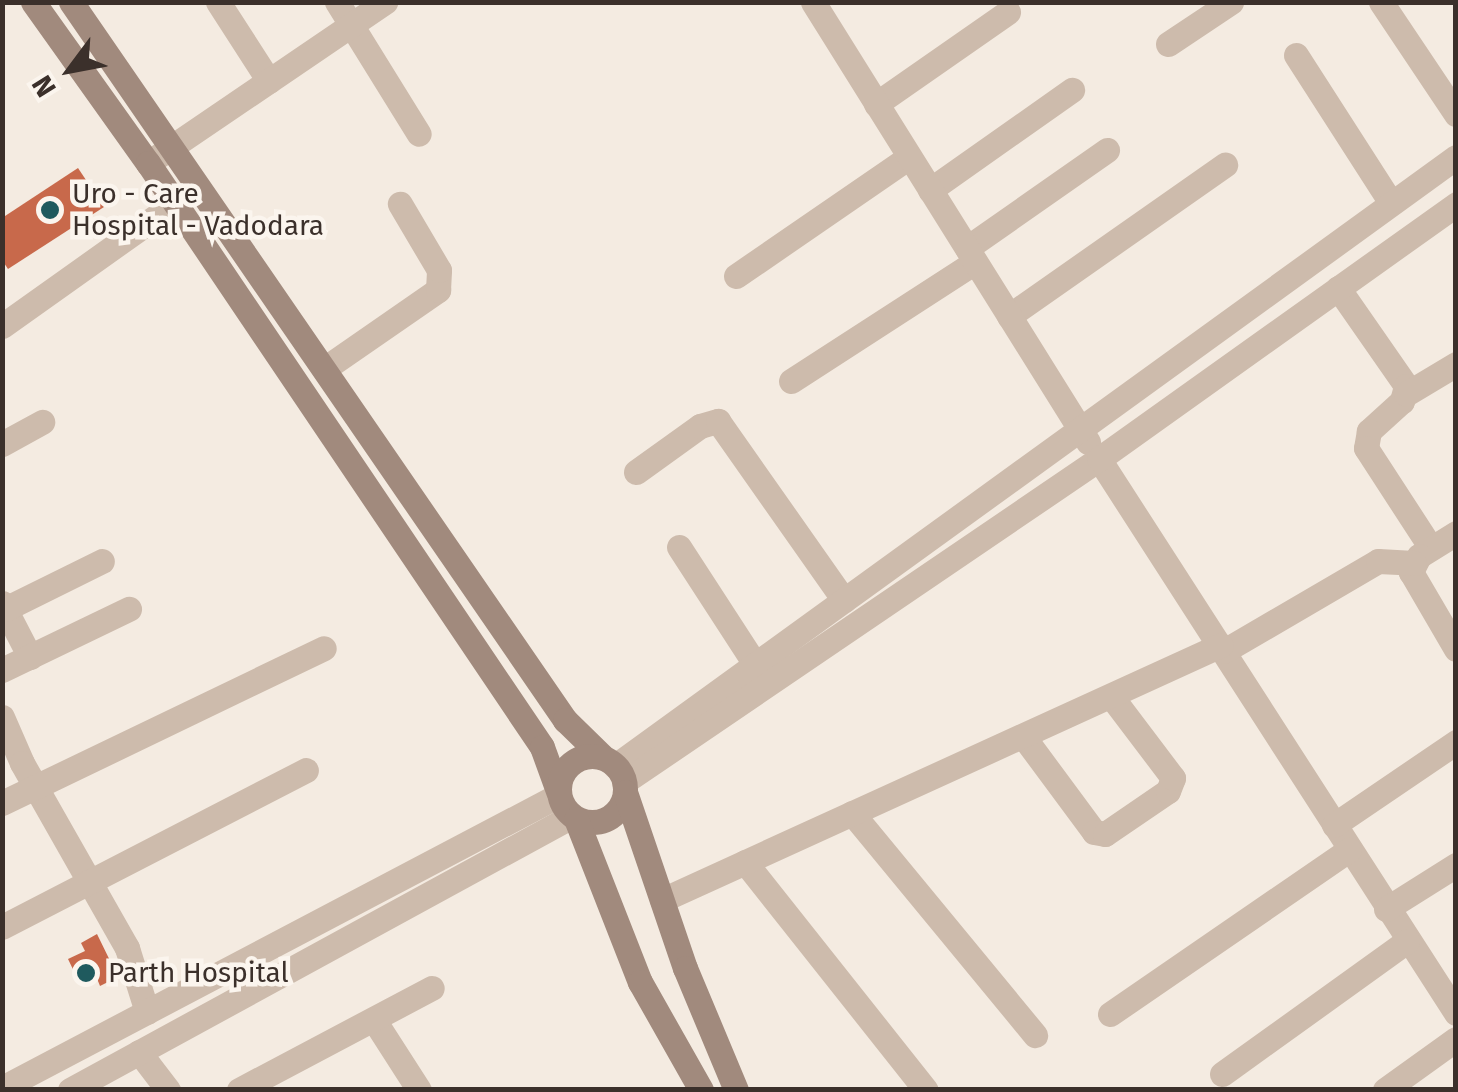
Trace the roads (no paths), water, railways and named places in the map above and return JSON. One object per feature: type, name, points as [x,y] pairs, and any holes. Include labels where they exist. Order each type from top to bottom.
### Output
[{"type":"main road","points":[[34,2],[175,203],[542,746],[640,982],[702,1090]]},
{"type":"main road","points":[[71,2],[566,720],[617,774],[736,1090]]},
{"type":"main road","points":[[582,757],[617,774],[623,803],[608,819],[598,823],[566,805],[559,780],[572,762],[582,757]]},
{"type":"street","points":[[218,2],[269,81]]},
{"type":"street","points":[[337,2],[419,134]]},
{"type":"street","points":[[148,164],[384,2]]},
{"type":"street","points":[[813,2],[1079,428],[1406,942],[1456,1013]]},
{"type":"street","points":[[1168,44],[1231,2]]},
{"type":"street","points":[[1382,2],[1456,114]]},
{"type":"street","points":[[876,104],[1008,12]]},
{"type":"street","points":[[1296,55],[1391,203]]},
{"type":"street","points":[[930,190],[1072,90]]},
{"type":"street","points":[[790,381],[971,255],[1107,150]]},
{"type":"street","points":[[736,276],[910,156]]},
{"type":"street","points":[[617,774],[756,664],[1456,157]]},
{"type":"street","points":[[1009,316],[1226,165]]},
{"type":"street","points":[[8,313],[175,203]]},
{"type":"street","points":[[324,369],[438,290],[440,270],[400,204]]},
{"type":"street","points":[[617,774],[1099,459],[1456,204]]},
{"type":"street","points":[[1338,288],[1403,380],[1406,394]]},
{"type":"street","points":[[1456,364],[1406,394],[1369,431],[1366,448],[1422,556],[1414,582],[1456,649]]},
{"type":"street","points":[[636,472],[700,426],[718,421],[844,600]]},
{"type":"street","points":[[2,444],[42,422]]},
{"type":"street","points":[[662,900],[1222,648],[1378,561],[1422,556],[1456,534]]},
{"type":"street","points":[[680,548],[756,664]]},
{"type":"street","points":[[30,656],[4,606],[102,560]]},
{"type":"street","points":[[2,670],[129,609]]},
{"type":"street","points":[[2,802],[324,648]]},
{"type":"street","points":[[1023,736],[1094,832],[1111,832],[1168,791],[1173,778],[1110,696]]},
{"type":"street","points":[[2,717],[127,948],[147,1012]]},
{"type":"street","points":[[1334,825],[1456,742]]},
{"type":"street","points":[[2,927],[88,879],[306,770]]},
{"type":"street","points":[[2,1088],[566,805]]},
{"type":"street","points":[[70,1090],[566,805]]},
{"type":"street","points":[[852,813],[1035,1035]]},
{"type":"street","points":[[1110,1014],[1349,850]]},
{"type":"street","points":[[745,862],[926,1090]]},
{"type":"street","points":[[1386,908],[1456,865]]},
{"type":"street","points":[[1222,1074],[1406,942]]},
{"type":"street","points":[[239,1090],[432,988]]},
{"type":"street","points":[[374,1020],[419,1090]]},
{"type":"street","points":[[1384,1090],[1456,1039]]},
{"type":"street","points":[[139,1052],[168,1090]]},
{"type":"place","name":"Uro - Care Hospital - Vadodara","points":[[50,210]]},
{"type":"place","name":"Parth Hospital","points":[[86,973]]}]
